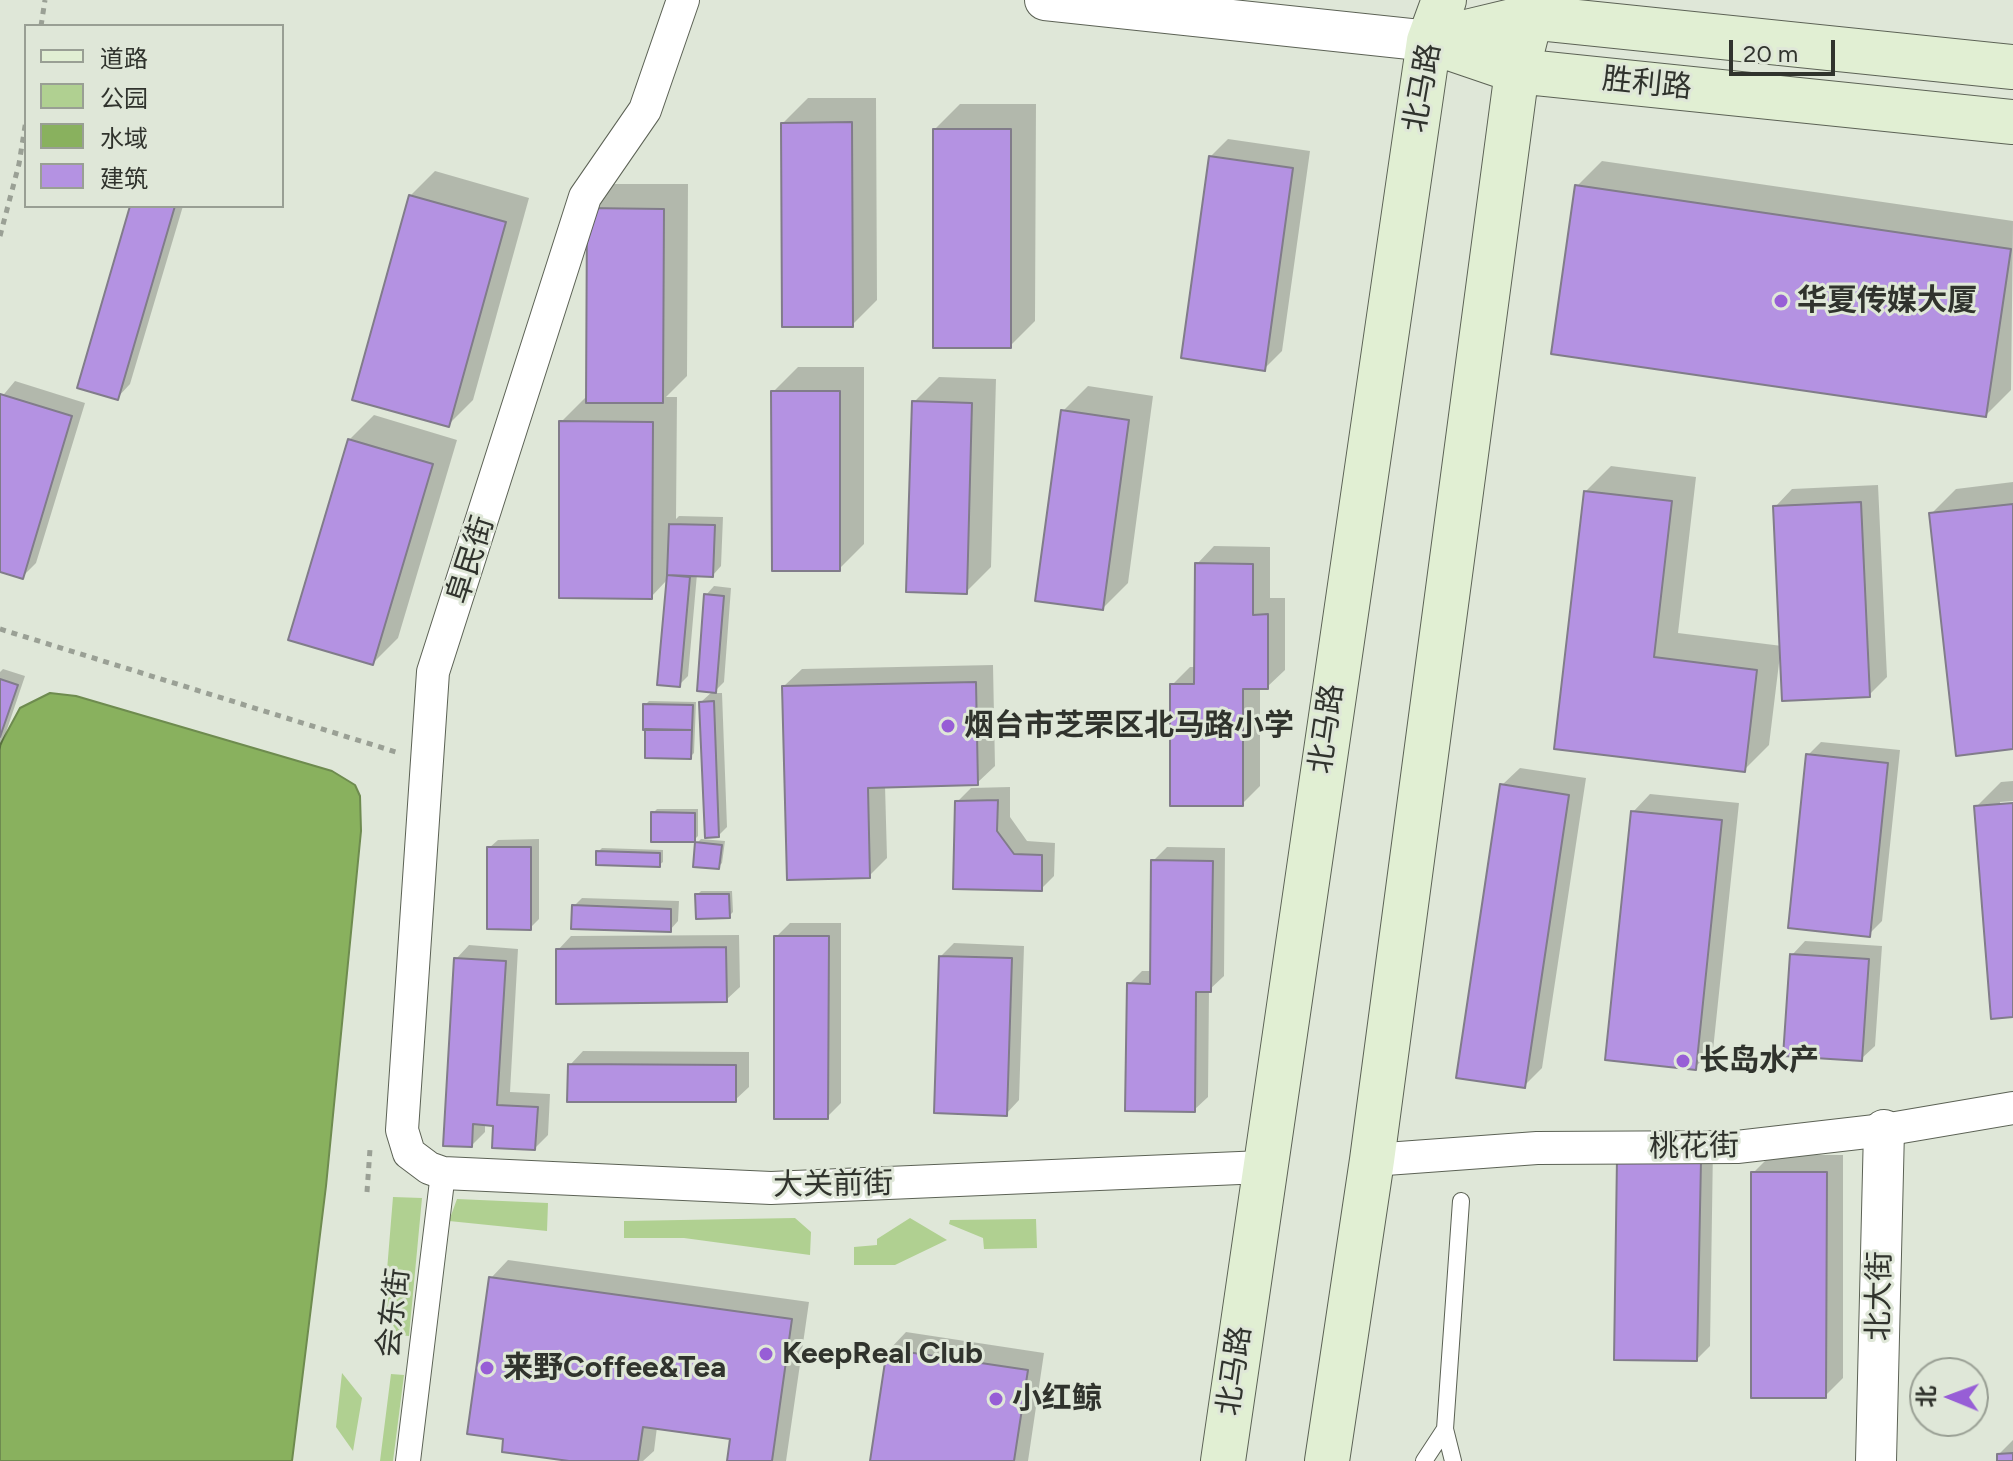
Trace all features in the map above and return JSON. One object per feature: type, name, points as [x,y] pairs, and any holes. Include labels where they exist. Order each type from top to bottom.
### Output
[{"type":"main road","name":"北马路","points":[[1223,1461],[1263,1167],[1429,41],[1444,0]]},
{"type":"main road","name":"胜利路","points":[[1429,41],[1532,8],[2013,67]]},
{"type":"main road","points":[[1327,1461],[1372,1160],[1517,71],[1532,8]]},
{"type":"main road","name":"胜利路","points":[[1429,41],[1517,71],[2013,122]]},
{"type":"street","name":"阜民街","points":[[409,1153],[402,1130],[433,672],[585,197],[645,110],[683,0]]},
{"type":"street","name":"胜利路","points":[[1045,0],[1429,41]]},
{"type":"street","name":"桃花街","points":[[1372,1160],[1537,1148],[1737,1147],[1884,1130],[2013,1108]]},
{"type":"street","name":"北大街","points":[[1876,1461],[1884,1130]]},
{"type":"street","name":"大关前街","points":[[409,1153],[429,1168],[443,1173],[771,1188],[1263,1167]]},
{"type":"street","name":"会东街","points":[[408,1461],[443,1173]]},
{"type":"lane","points":[[1453,1461],[1445,1429],[1461,1201]]},
{"type":"lane","points":[[1424,1461],[1445,1429]]},
{"type":"path","points":[[41,24],[45,0]]},
{"type":"path","points":[[0,236],[24,133]]},
{"type":"path","points":[[0,629],[396,752],[395,767]]},
{"type":"path","points":[[367,1192],[371,1145]]},
{"type":"green space","points":[[393,1197],[422,1198],[409,1336],[398,1335],[384,1307]]},
{"type":"green space","points":[[457,1199],[548,1203],[547,1231],[449,1221]]},
{"type":"green space","points":[[795,1218],[811,1232],[810,1255],[684,1238],[624,1238],[624,1221]]},
{"type":"green space","points":[[910,1218],[947,1240],[895,1265],[854,1265],[854,1247],[877,1245],[877,1239]]},
{"type":"green space","points":[[1036,1219],[1037,1248],[984,1249],[983,1238],[949,1224],[950,1220]]},
{"type":"green space","points":[[342,1373],[362,1398],[353,1451],[336,1427]]},
{"type":"green space","points":[[391,1374],[404,1375],[393,1461],[380,1461]]},
{"type":"water","points":[[50,693],[76,696],[332,771],[355,785],[360,796],[361,831],[326,1186],[292,1461],[0,1461],[0,745],[20,708]]},
{"type":"building","points":[[852,122],[853,327],[782,327],[781,123]]},
{"type":"building","points":[[933,129],[1011,129],[1011,348],[933,348]]},
{"type":"building","points":[[1209,156],[1293,168],[1265,371],[1181,358]]},
{"type":"building","name":"华夏传媒大厦","points":[[1575,185],[2011,249],[1986,417],[1551,354]]},
{"type":"building","points":[[409,195],[506,222],[449,427],[352,400]]},
{"type":"building","points":[[129,208],[174,208],[118,400],[77,388]]},
{"type":"building","points":[[587,208],[664,209],[663,403],[586,403]]},
{"type":"building","points":[[771,391],[840,391],[840,571],[772,571]]},
{"type":"building","points":[[0,394],[72,416],[23,579],[0,572]]},
{"type":"building","points":[[912,401],[972,403],[967,594],[906,592]]},
{"type":"building","points":[[1061,410],[1129,420],[1103,610],[1035,601]]},
{"type":"building","points":[[559,421],[653,422],[652,599],[559,598]]},
{"type":"building","points":[[348,439],[433,464],[373,665],[288,640]]},
{"type":"building","points":[[1584,491],[1672,501],[1654,657],[1757,670],[1745,772],[1554,749]]},
{"type":"building","points":[[1861,502],[1870,697],[1782,701],[1773,506]]},
{"type":"building","points":[[2013,504],[2013,749],[1956,756],[1929,513]]},
{"type":"building","points":[[669,524],[715,525],[713,577],[667,575]]},
{"type":"building","points":[[1195,563],[1253,564],[1253,615],[1268,614],[1268,689],[1243,689],[1243,806],[1170,806],[1170,684],[1194,684]]},
{"type":"building","points":[[667,575],[690,577],[680,687],[657,685]]},
{"type":"building","points":[[704,594],[724,596],[716,693],[697,691]]},
{"type":"building","points":[[0,679],[18,685],[0,737]]},
{"type":"building","points":[[976,682],[978,785],[868,788],[870,878],[787,880],[782,686]]},
{"type":"building","points":[[714,701],[719,837],[705,838],[699,702]]},
{"type":"building","points":[[643,704],[693,705],[692,730],[643,730]]},
{"type":"building","points":[[645,729],[692,730],[691,759],[645,758]]},
{"type":"building","points":[[1806,754],[1888,763],[1870,937],[1788,928]]},
{"type":"building","points":[[1500,784],[1569,795],[1525,1088],[1456,1078]]},
{"type":"building","points":[[998,800],[997,831],[1014,854],[1042,855],[1042,891],[953,889],[955,801]]},
{"type":"building","points":[[2013,803],[2013,1017],[1991,1019],[1974,806]]},
{"type":"building","points":[[1631,811],[1722,820],[1696,1070],[1605,1060]]},
{"type":"building","points":[[651,812],[695,813],[695,842],[651,842]]},
{"type":"building","points":[[695,842],[722,845],[719,869],[693,867]]},
{"type":"building","points":[[487,847],[531,847],[531,930],[487,929]]},
{"type":"building","points":[[596,851],[660,853],[660,867],[596,865]]},
{"type":"building","points":[[1151,860],[1213,861],[1211,992],[1196,992],[1195,1112],[1125,1111],[1127,983],[1150,984]]},
{"type":"building","points":[[695,894],[729,894],[730,918],[696,919]]},
{"type":"building","points":[[572,905],[671,909],[671,932],[571,929]]},
{"type":"building","points":[[774,936],[829,936],[828,1119],[774,1119]]},
{"type":"building","points":[[726,947],[727,1002],[556,1004],[556,949]]},
{"type":"building","points":[[1790,954],[1869,959],[1862,1061],[1783,1056]]},
{"type":"building","points":[[939,956],[1012,958],[1007,1116],[934,1113]]},
{"type":"building","points":[[454,958],[506,961],[497,1105],[538,1107],[535,1150],[492,1148],[493,1126],[473,1124],[472,1147],[443,1146]]},
{"type":"building","points":[[568,1064],[736,1065],[736,1102],[567,1102]]},
{"type":"building","points":[[1617,1158],[1701,1160],[1697,1361],[1614,1360]]},
{"type":"building","points":[[1751,1172],[1827,1172],[1826,1398],[1751,1398]]},
{"type":"building","points":[[489,1277],[792,1319],[772,1461],[727,1461],[730,1439],[643,1427],[638,1461],[569,1461],[502,1452],[503,1439],[467,1434]]},
{"type":"building","points":[[887,1349],[1028,1370],[1014,1461],[870,1461]]},
{"type":"building","points":[[2013,1453],[2013,1461],[1997,1461],[1997,1454]]},
{"type":"place","name":"华夏传媒大厦","points":[[1781,301]]},
{"type":"place","name":"烟台市芝罘区北马路小学","points":[[948,726]]},
{"type":"place","name":"长岛水产","points":[[1683,1061]]},
{"type":"place","name":"KeepReal Club","points":[[766,1354]]},
{"type":"place","name":"来野Coffee&Tea","points":[[487,1368]]},
{"type":"place","name":"小红鲸","points":[[996,1399]]}]
